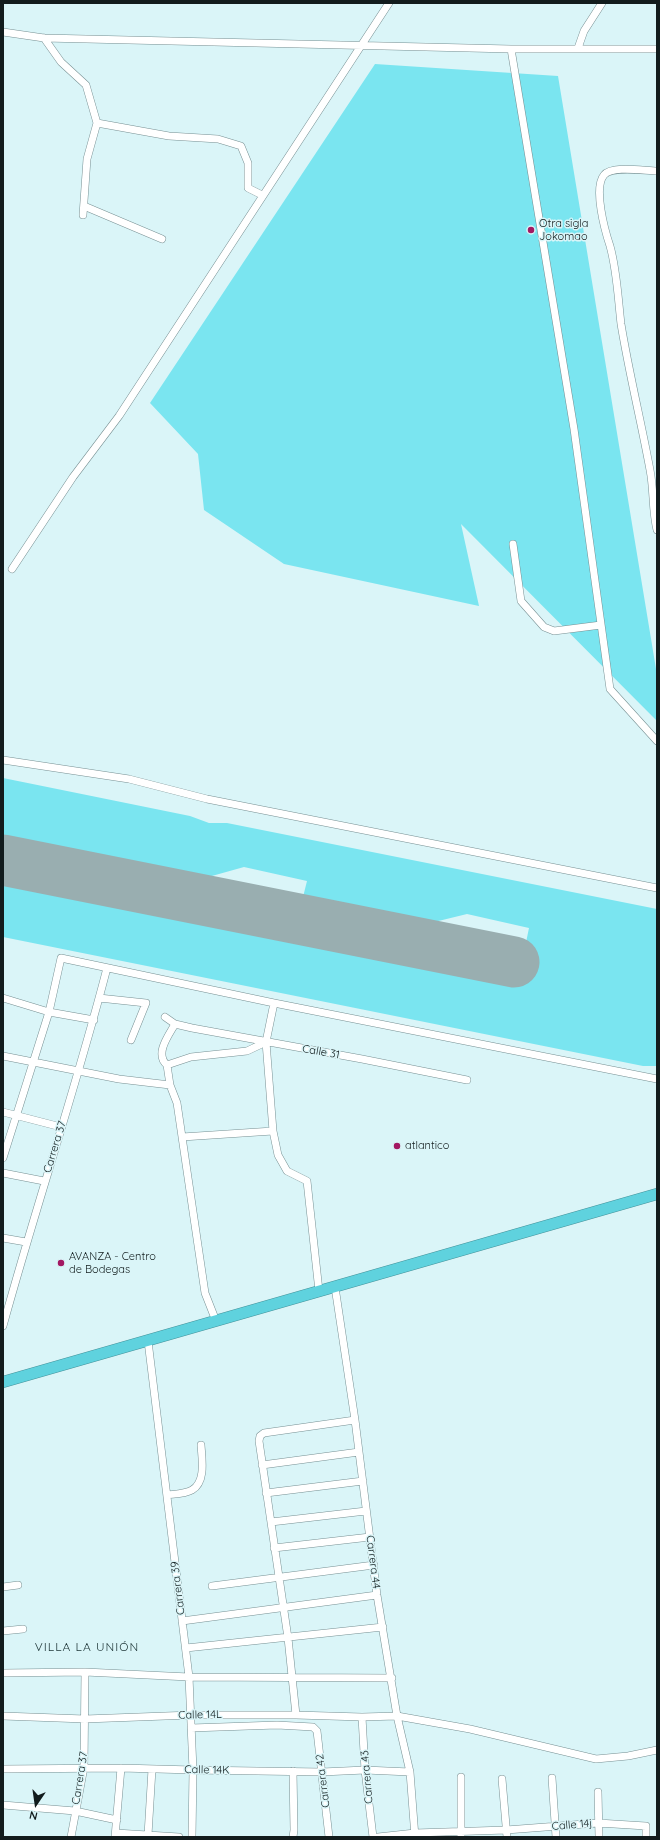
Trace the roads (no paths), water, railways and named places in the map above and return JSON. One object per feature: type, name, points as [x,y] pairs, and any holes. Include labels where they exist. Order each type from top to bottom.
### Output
[{"type":"highway","points":[[3,1382],[657,1194]]},
{"type":"street","points":[[12,569],[73,477],[119,416],[360,45],[389,3]]},
{"type":"street","points":[[578,48],[584,31],[602,3]]},
{"type":"street","points":[[3,32],[44,38],[511,48],[657,49]]},
{"type":"street","points":[[44,38],[61,62],[86,85],[97,123],[87,159],[83,214]]},
{"type":"street","points":[[511,48],[574,429],[610,689],[657,741]]},
{"type":"street","points":[[97,123],[169,136],[218,138],[241,146],[248,163],[248,188],[262,195]]},
{"type":"street","points":[[657,171],[628,169],[611,170],[604,174],[600,183],[603,224],[612,252],[622,326],[652,480],[654,514],[657,530]]},
{"type":"street","points":[[84,206],[162,239]]},
{"type":"street","points":[[513,544],[520,601],[544,626],[554,631],[601,625]]},
{"type":"street","points":[[3,760],[129,779],[207,799],[657,888]]},
{"type":"street","points":[[3,1158],[49,1012],[61,958],[274,1003],[657,1079]]},
{"type":"street","name":"Carrera 37","points":[[3,1326],[44,1181],[94,1020],[107,968]]},
{"type":"street","points":[[3,998],[49,1012],[94,1020]]},
{"type":"street","points":[[99,998],[146,1003],[131,1040]]},
{"type":"street","points":[[274,1003],[266,1042],[273,1130],[278,1155],[287,1171],[307,1181],[319,1292]]},
{"type":"street","name":"Calle 31","points":[[165,1017],[175,1024],[467,1080]]},
{"type":"street","points":[[175,1024],[162,1048],[161,1056],[163,1061],[167,1064],[170,1085],[177,1104],[205,1293],[216,1321]]},
{"type":"street","points":[[167,1064],[191,1058],[247,1051],[266,1042]]},
{"type":"street","points":[[3,1056],[119,1079],[170,1085]]},
{"type":"street","points":[[3,1112],[62,1127]]},
{"type":"street","points":[[182,1137],[273,1130]]},
{"type":"street","points":[[3,1173],[44,1181]]},
{"type":"street","points":[[3,1238],[26,1242]]},
{"type":"street","name":"Carrera 44","points":[[335,1287],[355,1420],[377,1595],[392,1678],[397,1716],[410,1772],[415,1835]]},
{"type":"street","name":"Carrera 39","points":[[148,1341],[166,1495],[190,1677],[193,1770],[192,1837]]},
{"type":"street","points":[[296,1715],[288,1638],[262,1465],[259,1441],[260,1436],[264,1433],[355,1420]]},
{"type":"street","points":[[166,1495],[191,1490],[200,1482],[202,1467],[201,1446]]},
{"type":"street","points":[[262,1465],[359,1452]]},
{"type":"street","points":[[266,1493],[363,1481]]},
{"type":"street","points":[[271,1522],[366,1511]]},
{"type":"street","points":[[274,1548],[370,1537]]},
{"type":"street","points":[[212,1586],[374,1565]]},
{"type":"street","points":[[3,1587],[18,1585]]},
{"type":"street","points":[[182,1621],[377,1595]]},
{"type":"street","points":[[186,1648],[383,1627]]},
{"type":"street","points":[[3,1631],[23,1629]]},
{"type":"street","points":[[3,1673],[86,1672],[190,1677],[392,1678]]},
{"type":"street","name":"Carrera 37","points":[[71,1837],[84,1767],[86,1672]]},
{"type":"street","name":"Calle 14L","points":[[3,1716],[86,1719],[192,1715],[397,1716],[470,1729],[596,1759],[628,1756],[657,1750]]},
{"type":"street","name":"Carrera 43","points":[[362,1717],[365,1770],[373,1837]]},
{"type":"street","name":"Carrera 42","points":[[191,1728],[277,1725],[312,1727],[317,1731],[329,1837]]},
{"type":"street","name":"Calle 14K","points":[[3,1769],[84,1767],[322,1772],[365,1770],[410,1772]]},
{"type":"street","points":[[121,1768],[116,1835],[179,1837]]},
{"type":"street","points":[[148,1835],[152,1769]]},
{"type":"street","points":[[293,1771],[293,1837]]},
{"type":"street","points":[[461,1777],[461,1834]]},
{"type":"street","points":[[552,1778],[556,1837]]},
{"type":"street","points":[[502,1779],[506,1833]]},
{"type":"street","points":[[598,1792],[599,1837]]},
{"type":"street","points":[[3,1805],[75,1811],[117,1820]]},
{"type":"street","name":"Calle 14j","points":[[378,1837],[506,1833],[556,1826],[598,1823],[646,1826],[646,1837]]},
{"type":"place","name":"Otra sigla Jokomao","points":[[531,230]]},
{"type":"place","name":"atlantico","points":[[397,1146]]},
{"type":"place","name":"AVANZA - Centro de Bodegas","points":[[61,1263]]},
{"type":"district","name":"VILLA LA UNIÓN","points":[[87,1647]]}]
